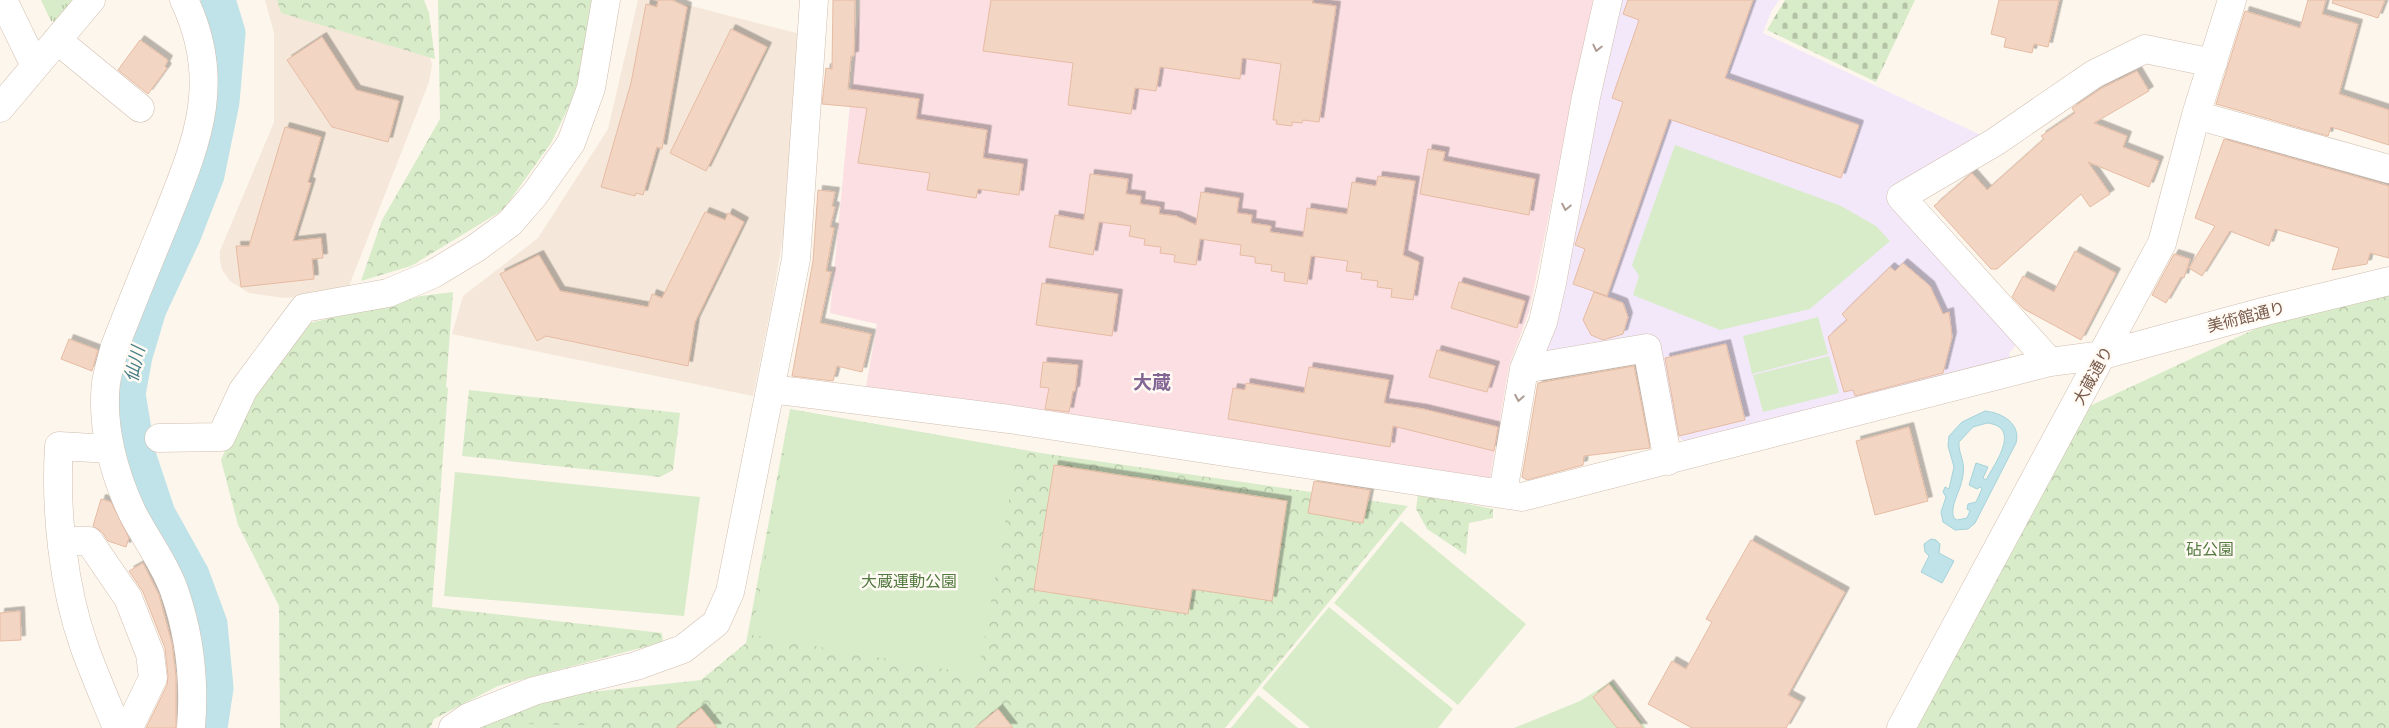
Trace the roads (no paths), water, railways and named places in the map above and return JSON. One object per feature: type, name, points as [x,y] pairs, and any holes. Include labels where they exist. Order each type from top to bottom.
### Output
[{"type":"street","points":[[3,0],[35,66]]},
{"type":"street","points":[[0,108],[91,0]]},
{"type":"street","points":[[184,0],[198,33],[203,62],[202,115],[188,165],[115,346],[106,385],[110,449],[132,512],[165,570],[185,626],[193,677],[191,728]]},
{"type":"street","points":[[159,438],[221,437],[243,390],[304,308],[388,293],[433,274],[476,248],[510,223],[535,194],[571,143],[591,88],[606,0]]},
{"type":"street","points":[[453,728],[469,717],[534,691],[636,666],[683,650],[716,623],[730,592],[796,258],[814,0]]},
{"type":"street","points":[[1502,493],[1524,369],[1543,322],[1586,97],[1608,0]]},
{"type":"street","name":"大蔵通り","points":[[1901,728],[2162,243],[2196,115],[2232,0]]},
{"type":"street","points":[[57,40],[140,108]]},
{"type":"street","points":[[2050,362],[1901,197],[1995,142],[2094,74],[2145,49],[2213,63]]},
{"type":"street","points":[[2196,115],[2389,169]]},
{"type":"street","name":"美術館通り","points":[[771,389],[1009,419],[1522,497],[2050,362],[2103,355],[2389,281]]},
{"type":"street","points":[[1524,369],[1647,348],[1668,461]]},
{"type":"street","points":[[62,541],[88,542],[128,598],[150,654],[153,678],[132,721],[117,728],[84,646],[72,602],[62,541],[59,502],[59,446],[110,449]]},
{"type":"water","points":[[1985,411],[1992,412],[2009,421],[2016,430],[2017,436],[2016,443],[1975,523],[1968,529],[1955,530],[1943,522],[1941,512],[1946,497],[1943,492],[1945,487],[1949,489],[1954,467],[1948,446],[1949,436],[1962,422]],"holes":[[[1987,423],[1997,426],[2003,431],[2004,438],[2000,456],[1986,480],[1983,478],[1988,467],[1976,463],[1969,485],[1982,489],[1976,502],[1968,504],[1967,509],[1970,511],[1967,518],[1957,520],[1954,518],[1953,509],[1961,485],[1964,468],[1959,442],[1973,427]]]},
{"type":"water","points":[[1931,539],[1936,540],[1940,544],[1939,553],[1954,561],[1942,583],[1921,572],[1929,556],[1925,552],[1924,544]]},
{"type":"waterway","name":"仙川","points":[[210,728],[216,688],[210,624],[192,575],[158,514],[138,454],[128,394],[135,356],[149,309],[184,234],[207,175],[222,102],[228,33],[218,0]]},
{"type":"district","name":"大蔵","points":[[1152,381]]},
{"type":"park label","name":"砧公園","points":[[2210,548]]},
{"type":"park label","name":"大蔵運動公園","points":[[909,580]]}]
